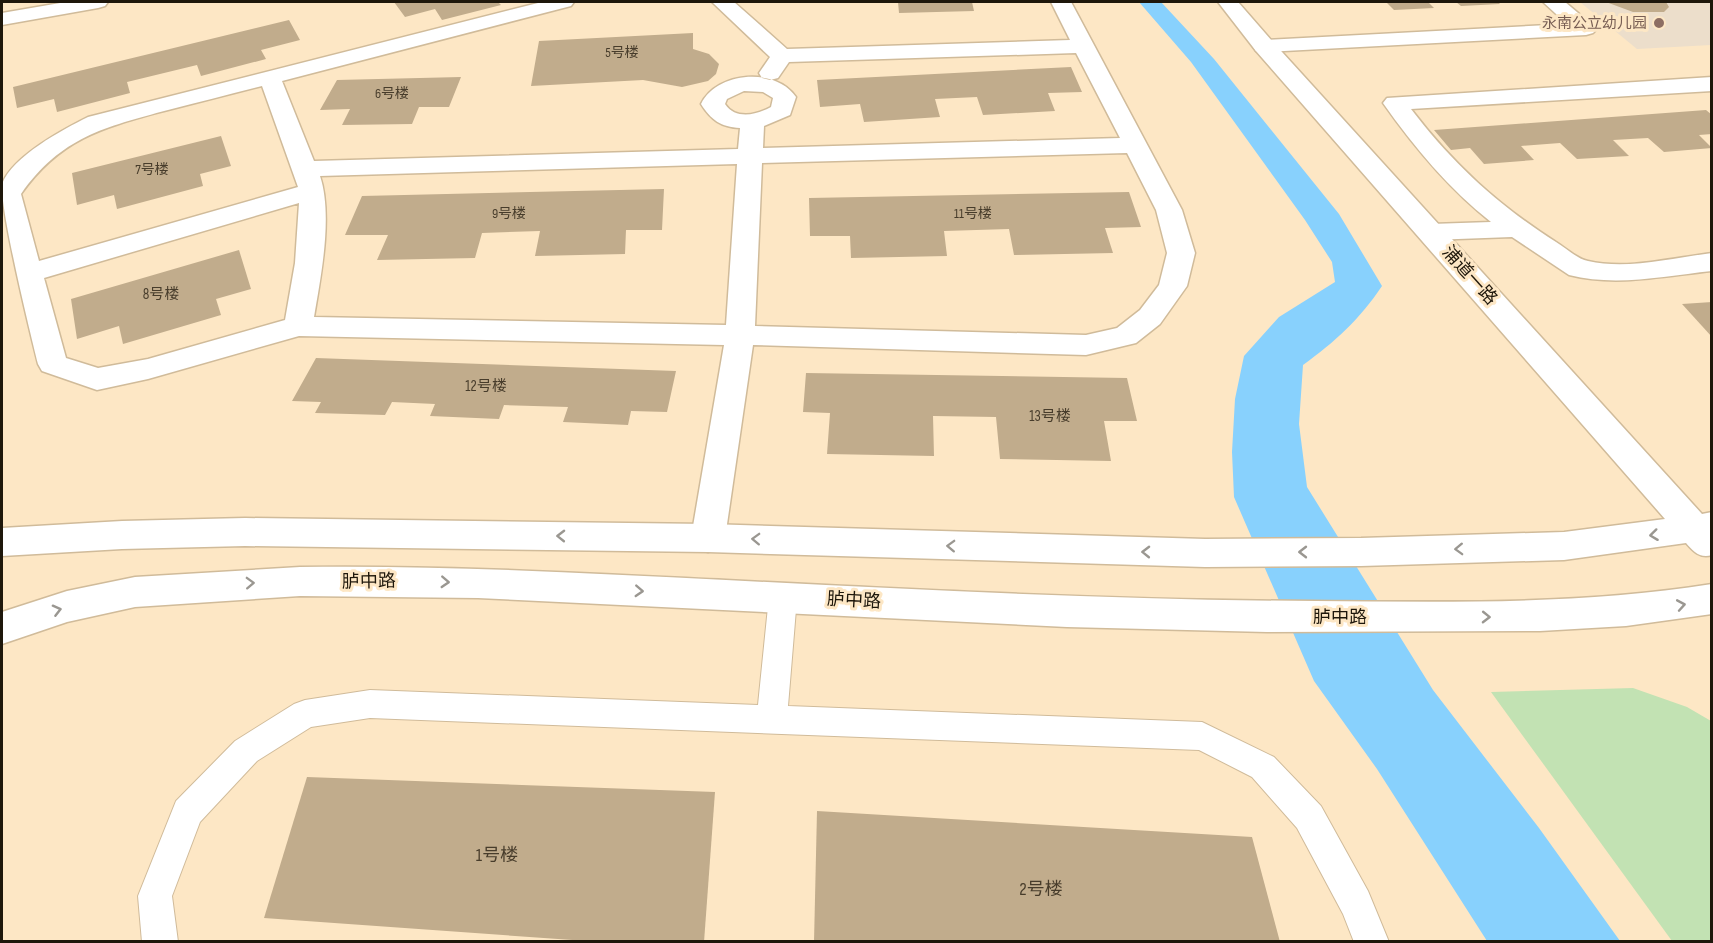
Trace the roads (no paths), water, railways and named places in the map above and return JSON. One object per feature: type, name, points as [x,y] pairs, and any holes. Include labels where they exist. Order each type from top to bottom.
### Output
[{"type":"street","points":[[2,19],[98,2]]},
{"type":"street","points":[[564,2],[96,122],[55,144],[26,169],[8,194],[53,364],[97,379],[148,369],[298,326],[1086,345],[1126,336],[1150,317],[1173,286],[1181,253],[1169,210],[1061,2]]},
{"type":"street","points":[[722,2],[782,56],[1084,46]]},
{"type":"street","name":"浦道一路","points":[[1228,2],[1264,46],[1431,232],[1707,535]]},
{"type":"street","points":[[1264,46],[1586,29],[1553,2]]},
{"type":"street","points":[[762,84],[782,56]]},
{"type":"street","points":[[270,78],[309,180],[309,263],[298,326]]},
{"type":"street","points":[[762,84],[780,92],[785,104],[774,115],[752,121],[729,119],[721,115],[713,104],[715,98],[729,88],[739,85],[762,84]]},
{"type":"street","points":[[1712,84],[1395,103],[1421,138],[1476,198],[1516,229],[1579,268],[1622,273],[1712,262]]},
{"type":"street","points":[[708,538],[740,335],[752,121]]},
{"type":"street","points":[[29,273],[309,180],[749,156],[1136,145]]},
{"type":"street","points":[[1431,232],[1516,229]]},
{"type":"street","points":[[2,542],[122,535],[244,532],[708,538],[1205,553],[1361,552],[1564,546],[1707,535]]},
{"type":"street","name":"胪中路","points":[[2,628],[36,616],[133,592],[246,583],[403,580],[1262,617],[1507,618],[1672,607],[1712,599]]},
{"type":"lane","points":[[772,720],[783,597]]},
{"type":"lane","points":[[160,942],[155,896],[188,812],[246,751],[305,714],[370,704],[1202,736],[1263,767],[1309,818],[1356,903],[1372,942]]},
{"type":"water","points":[[1139,2],[1161,2],[1214,59],[1339,214],[1382,286],[1346,329],[1303,365],[1299,424],[1307,487],[1433,690],[1539,828],[1620,941],[1487,941],[1377,769],[1314,681],[1234,497],[1232,452],[1235,399],[1244,356],[1279,317],[1335,282],[1332,262],[1305,220],[1191,62]]},
{"type":"place","name":"永南公立幼儿园","points":[[1659,23]]}]
